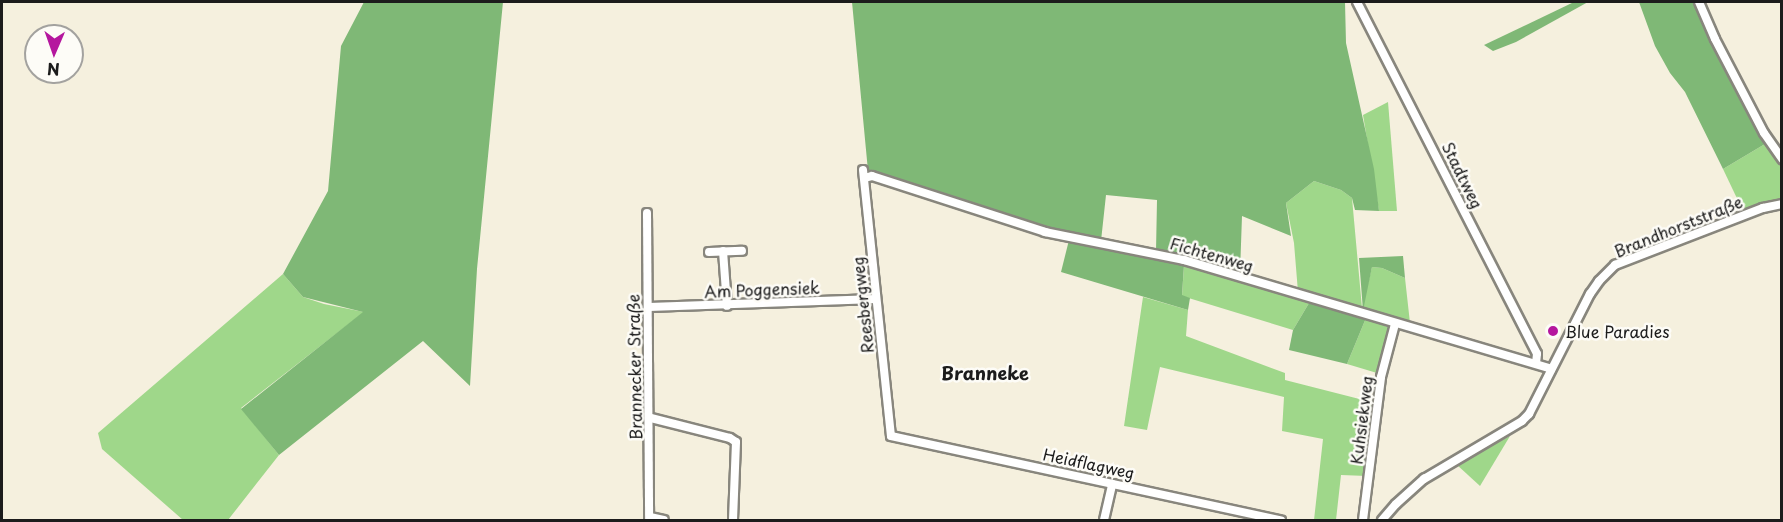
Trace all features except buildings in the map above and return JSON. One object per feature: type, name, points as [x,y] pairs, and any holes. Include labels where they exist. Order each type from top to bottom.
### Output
[{"type":"street","name":"Stadtweg","points":[[1358,2],[1538,354],[1536,363]]},
{"type":"street","points":[[1699,2],[1715,39],[1764,133],[1782,159]]},
{"type":"street","name":"Fichtenweg","points":[[864,174],[1045,232],[1184,260],[1551,369]]},
{"type":"street","name":"Reesbergweg","points":[[864,174],[891,436]]},
{"type":"street","name":"Brandhorststraße","points":[[1382,520],[1424,479],[1522,421],[1529,414],[1599,280],[1615,265],[1763,208],[1782,204]]},
{"type":"street","name":"Brannecker Straße","points":[[646,213],[651,418],[650,519]]},
{"type":"street","points":[[723,251],[727,306]]},
{"type":"street","points":[[709,252],[742,251]]},
{"type":"street","name":"Am Poggensiek","points":[[649,307],[876,299]]},
{"type":"street","name":"Kuhsiekweg","points":[[1363,520],[1381,377],[1395,324]]},
{"type":"street","points":[[651,418],[730,438],[735,442],[733,520]]},
{"type":"street","name":"Heidflagweg","points":[[891,436],[1281,520]]},
{"type":"street","points":[[1104,520],[1112,484]]},
{"type":"street","points":[[650,519],[664,520]]},
{"type":"green space","points":[[364,2],[503,2],[477,269],[470,386],[423,341],[279,455],[241,409],[363,312],[303,297],[283,274],[328,191],[341,46]]},
{"type":"green space","points":[[852,2],[1345,2],[1346,43],[1374,169],[1379,211],[1355,210],[1352,198],[1341,190],[1314,181],[1286,203],[1291,236],[1242,216],[1240,273],[1156,251],[1157,200],[1106,195],[1101,241],[1045,229],[868,171]]},
{"type":"green space","points":[[1574,2],[1588,2],[1516,42],[1493,51],[1484,45]]},
{"type":"green space","points":[[1639,2],[1697,2],[1765,144],[1723,169],[1685,92],[1670,73],[1655,46]]},
{"type":"green space","points":[[1388,102],[1397,211],[1379,211],[1363,115]]},
{"type":"green space","points":[[1765,144],[1781,166],[1781,200],[1743,211],[1723,169]]},
{"type":"green space","points":[[1314,181],[1341,190],[1352,198],[1362,308],[1372,267],[1382,268],[1405,278],[1410,323],[1298,292],[1294,243],[1286,203]]},
{"type":"green space","points":[[1069,240],[1184,265],[1182,295],[1190,298],[1188,310],[1061,272]]},
{"type":"green space","points":[[1403,256],[1405,278],[1382,268],[1372,267],[1363,311],[1359,258]]},
{"type":"green space","points":[[1184,265],[1309,303],[1293,330],[1182,296]]},
{"type":"green space","points":[[283,274],[303,297],[364,312],[241,408],[279,455],[228,520],[183,520],[102,449],[98,433]]},
{"type":"green space","points":[[1143,297],[1188,310],[1186,336],[1285,373],[1285,380],[1379,404],[1367,476],[1341,475],[1336,520],[1314,520],[1323,439],[1282,431],[1284,397],[1160,367],[1147,430],[1124,426]]},
{"type":"green space","points":[[1309,303],[1366,318],[1347,364],[1289,350],[1293,330]]},
{"type":"green space","points":[[1366,318],[1390,328],[1377,373],[1347,364]]},
{"type":"green space","points":[[1510,436],[1480,486],[1456,464]]},
{"type":"place","name":"Blue Paradies","points":[[1553,331]]},
{"type":"district","name":"Branneke","points":[[985,373]]}]
